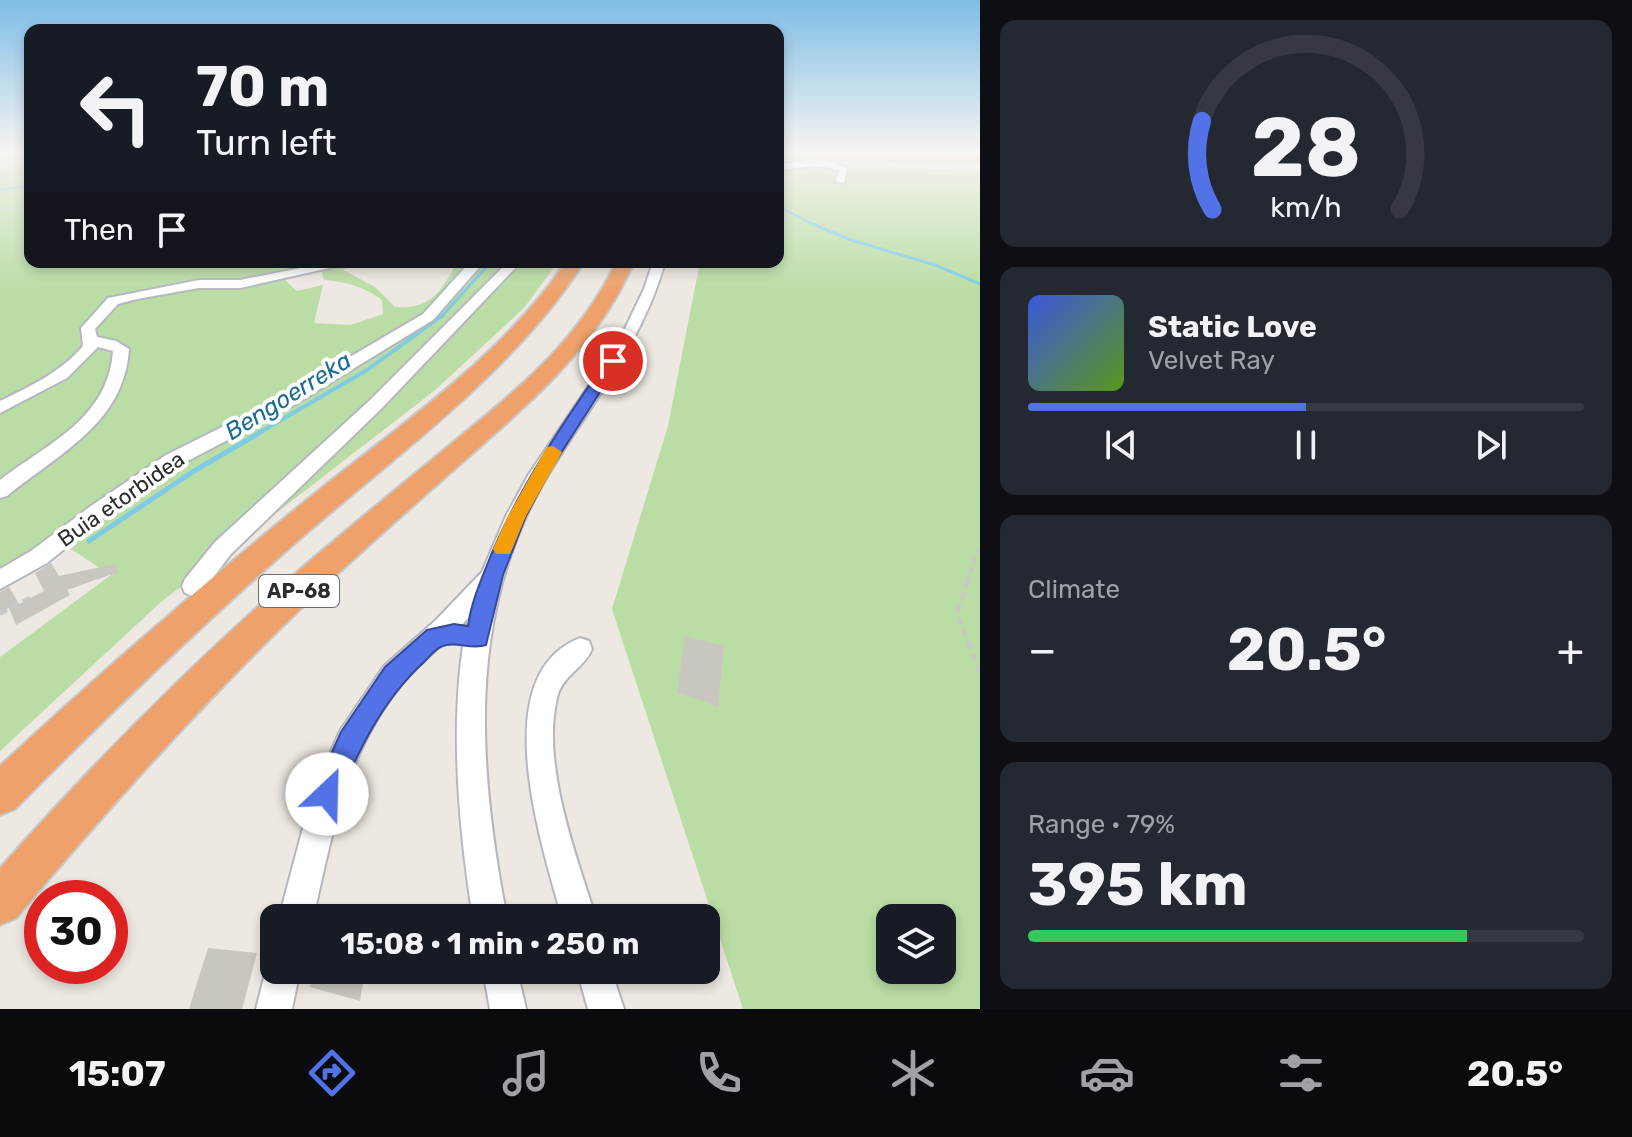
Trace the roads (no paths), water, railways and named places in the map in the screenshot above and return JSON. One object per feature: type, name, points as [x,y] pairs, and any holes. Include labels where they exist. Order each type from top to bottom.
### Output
[{"type":"highway","name":"AP-68","points":[[0,794],[128,670],[216,592],[501,353],[549,301],[571,268]]},
{"type":"highway","name":"AP-68","points":[[0,902],[85,805],[195,688],[304,585],[509,407],[562,356],[595,316],[622,268]]},
{"type":"street","points":[[0,408],[56,379],[82,359],[91,346],[88,328],[113,301],[199,284],[240,284],[320,268]]},
{"type":"street","name":"Buia etorbidea","points":[[0,580],[39,557],[98,511],[173,460],[288,401],[428,317],[442,306],[458,278],[470,268]]},
{"type":"street","points":[[193,586],[223,548],[375,405],[509,268]]},
{"type":"street","points":[[487,904],[478,853],[471,767],[480,618],[493,575],[517,516],[544,465],[642,313],[657,268]]},
{"type":"street","points":[[0,491],[93,418],[112,394],[123,370],[121,349],[91,341]]},
{"type":"street","points":[[300,904],[327,794],[350,741],[393,675],[493,575]]},
{"type":"street","points":[[434,637],[454,634],[478,638]]},
{"type":"street","points":[[575,904],[547,808],[541,726],[547,687],[554,672],[580,649]]},
{"type":"street","points":[[274,1009],[280,984]]},
{"type":"street","points":[[503,984],[508,1009]]},
{"type":"street","points":[[598,984],[606,1009]]},
{"type":"waterway","points":[[784,209],[811,223]]},
{"type":"waterway","points":[[811,223],[851,240],[935,265],[980,284]]},
{"type":"waterway","name":"Bengoerreka","points":[[442,315],[486,268]]},
{"type":"waterway","name":"Bengoerreka","points":[[257,434],[367,370],[442,315]]},
{"type":"waterway","name":"Bengoerreka","points":[[89,541],[194,471],[261,432]]}]
